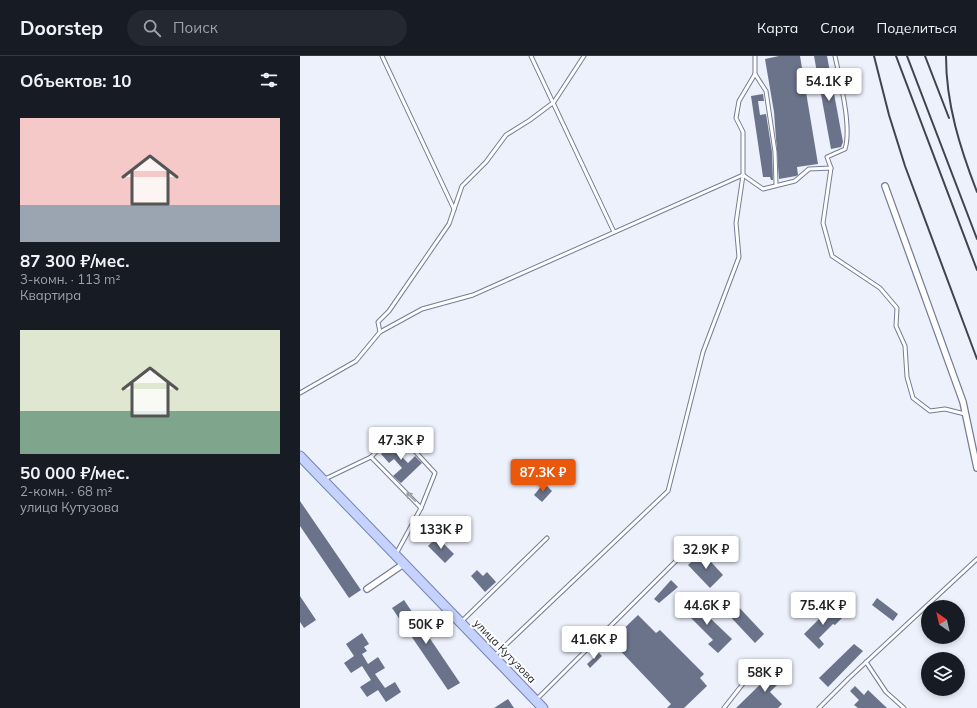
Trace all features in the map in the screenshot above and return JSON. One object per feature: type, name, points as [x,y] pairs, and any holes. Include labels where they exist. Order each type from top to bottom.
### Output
[{"type":"main road","name":"улица Кутузова","points":[[300,456],[324,479],[543,708]]},
{"type":"street","points":[[886,186],[953,373],[966,414],[977,468]]},
{"type":"street","points":[[367,590],[405,563]]},
{"type":"lane","points":[[382,56],[454,208]]},
{"type":"lane","points":[[531,56],[614,232]]},
{"type":"lane","points":[[380,332],[378,322],[389,311],[449,224],[462,186],[486,162],[506,135],[530,120],[554,102],[584,56]]},
{"type":"lane","points":[[494,656],[668,491],[703,352],[739,257],[736,223],[743,175],[743,132],[736,118],[739,101],[755,74],[755,56]]},
{"type":"lane","points":[[835,56],[841,85],[848,139],[845,149],[827,157],[831,168],[823,223],[832,256],[880,288],[897,308],[896,326],[905,346],[907,377],[913,398],[930,411],[945,409],[966,414]]},
{"type":"lane","points":[[755,74],[766,90],[774,152],[776,184]]},
{"type":"lane","points":[[743,175],[763,189],[776,184],[795,181],[808,170],[831,168]]},
{"type":"lane","points":[[300,393],[356,361],[380,332],[422,309],[473,296],[743,175]]},
{"type":"lane","points":[[324,479],[371,457],[394,434],[400,435],[435,473],[421,508],[396,554]]},
{"type":"lane","points":[[371,457],[421,508]]},
{"type":"lane","points":[[461,622],[547,538]]},
{"type":"lane","points":[[536,700],[696,541]]},
{"type":"lane","points":[[819,708],[866,662],[977,559]]},
{"type":"lane","points":[[724,708],[760,662]]},
{"type":"lane","points":[[866,662],[886,692],[904,708]]},
{"type":"building","points":[[779,56],[800,56],[818,164],[797,167],[798,175],[779,179],[774,112],[765,59]]},
{"type":"building","points":[[814,56],[827,56],[843,142],[841,147],[831,149]]},
{"type":"building","points":[[763,94],[764,101],[758,101],[760,115],[766,114],[772,152],[773,180],[771,180],[770,177],[763,177],[751,96]]},
{"type":"building","points":[[397,439],[405,448],[399,454],[408,463],[415,456],[422,463],[401,483],[393,476],[402,468],[394,459],[389,463],[381,454]]},
{"type":"building","points":[[544,483],[552,491],[542,502],[534,495]]},
{"type":"building","points":[[300,501],[361,590],[349,598],[300,526]]},
{"type":"building","points":[[437,537],[454,554],[445,563],[428,546]]},
{"type":"building","points":[[702,552],[723,575],[710,588],[688,565]]},
{"type":"building","points":[[477,570],[483,576],[487,572],[496,582],[485,592],[471,576]]},
{"type":"building","points":[[671,580],[678,587],[659,603],[654,599]]},
{"type":"building","points":[[300,596],[316,620],[304,628],[300,622]]},
{"type":"building","points":[[877,598],[898,614],[893,621],[872,605]]},
{"type":"building","points":[[690,599],[732,639],[718,653],[708,644],[713,640],[681,608]]},
{"type":"building","points":[[404,600],[460,683],[448,690],[392,608]]},
{"type":"building","points":[[734,602],[764,634],[755,643],[725,611]]},
{"type":"building","points":[[832,606],[843,617],[835,625],[833,624],[819,638],[824,644],[819,649],[804,634]]},
{"type":"building","points":[[638,615],[656,633],[660,630],[704,674],[700,678],[707,686],[684,708],[667,708],[671,704],[611,641]]},
{"type":"building","points":[[362,633],[369,644],[364,647],[367,651],[362,654],[368,664],[378,657],[385,668],[375,674],[385,688],[395,682],[401,692],[386,702],[378,690],[367,697],[360,687],[371,680],[362,666],[351,673],[344,663],[354,656],[346,644]]},
{"type":"building","points":[[854,644],[863,651],[828,687],[819,678]]},
{"type":"building","points":[[599,653],[602,656],[590,668],[587,664]]},
{"type":"building","points":[[779,666],[787,675],[770,692],[782,704],[778,708],[736,708]]},
{"type":"building","points":[[855,686],[864,695],[868,690],[887,708],[858,708],[854,705],[859,700],[850,691]]},
{"type":"building","points":[[508,699],[514,708],[494,708]]},
{"type":"railway","points":[[874,56],[889,115],[905,166],[977,359]]},
{"type":"railway","points":[[896,56],[977,270]]},
{"type":"railway","points":[[907,56],[977,239]]},
{"type":"railway","points":[[925,56],[949,118]]},
{"type":"railway","points":[[946,56],[948,91],[951,109],[965,159],[977,192]]}]
